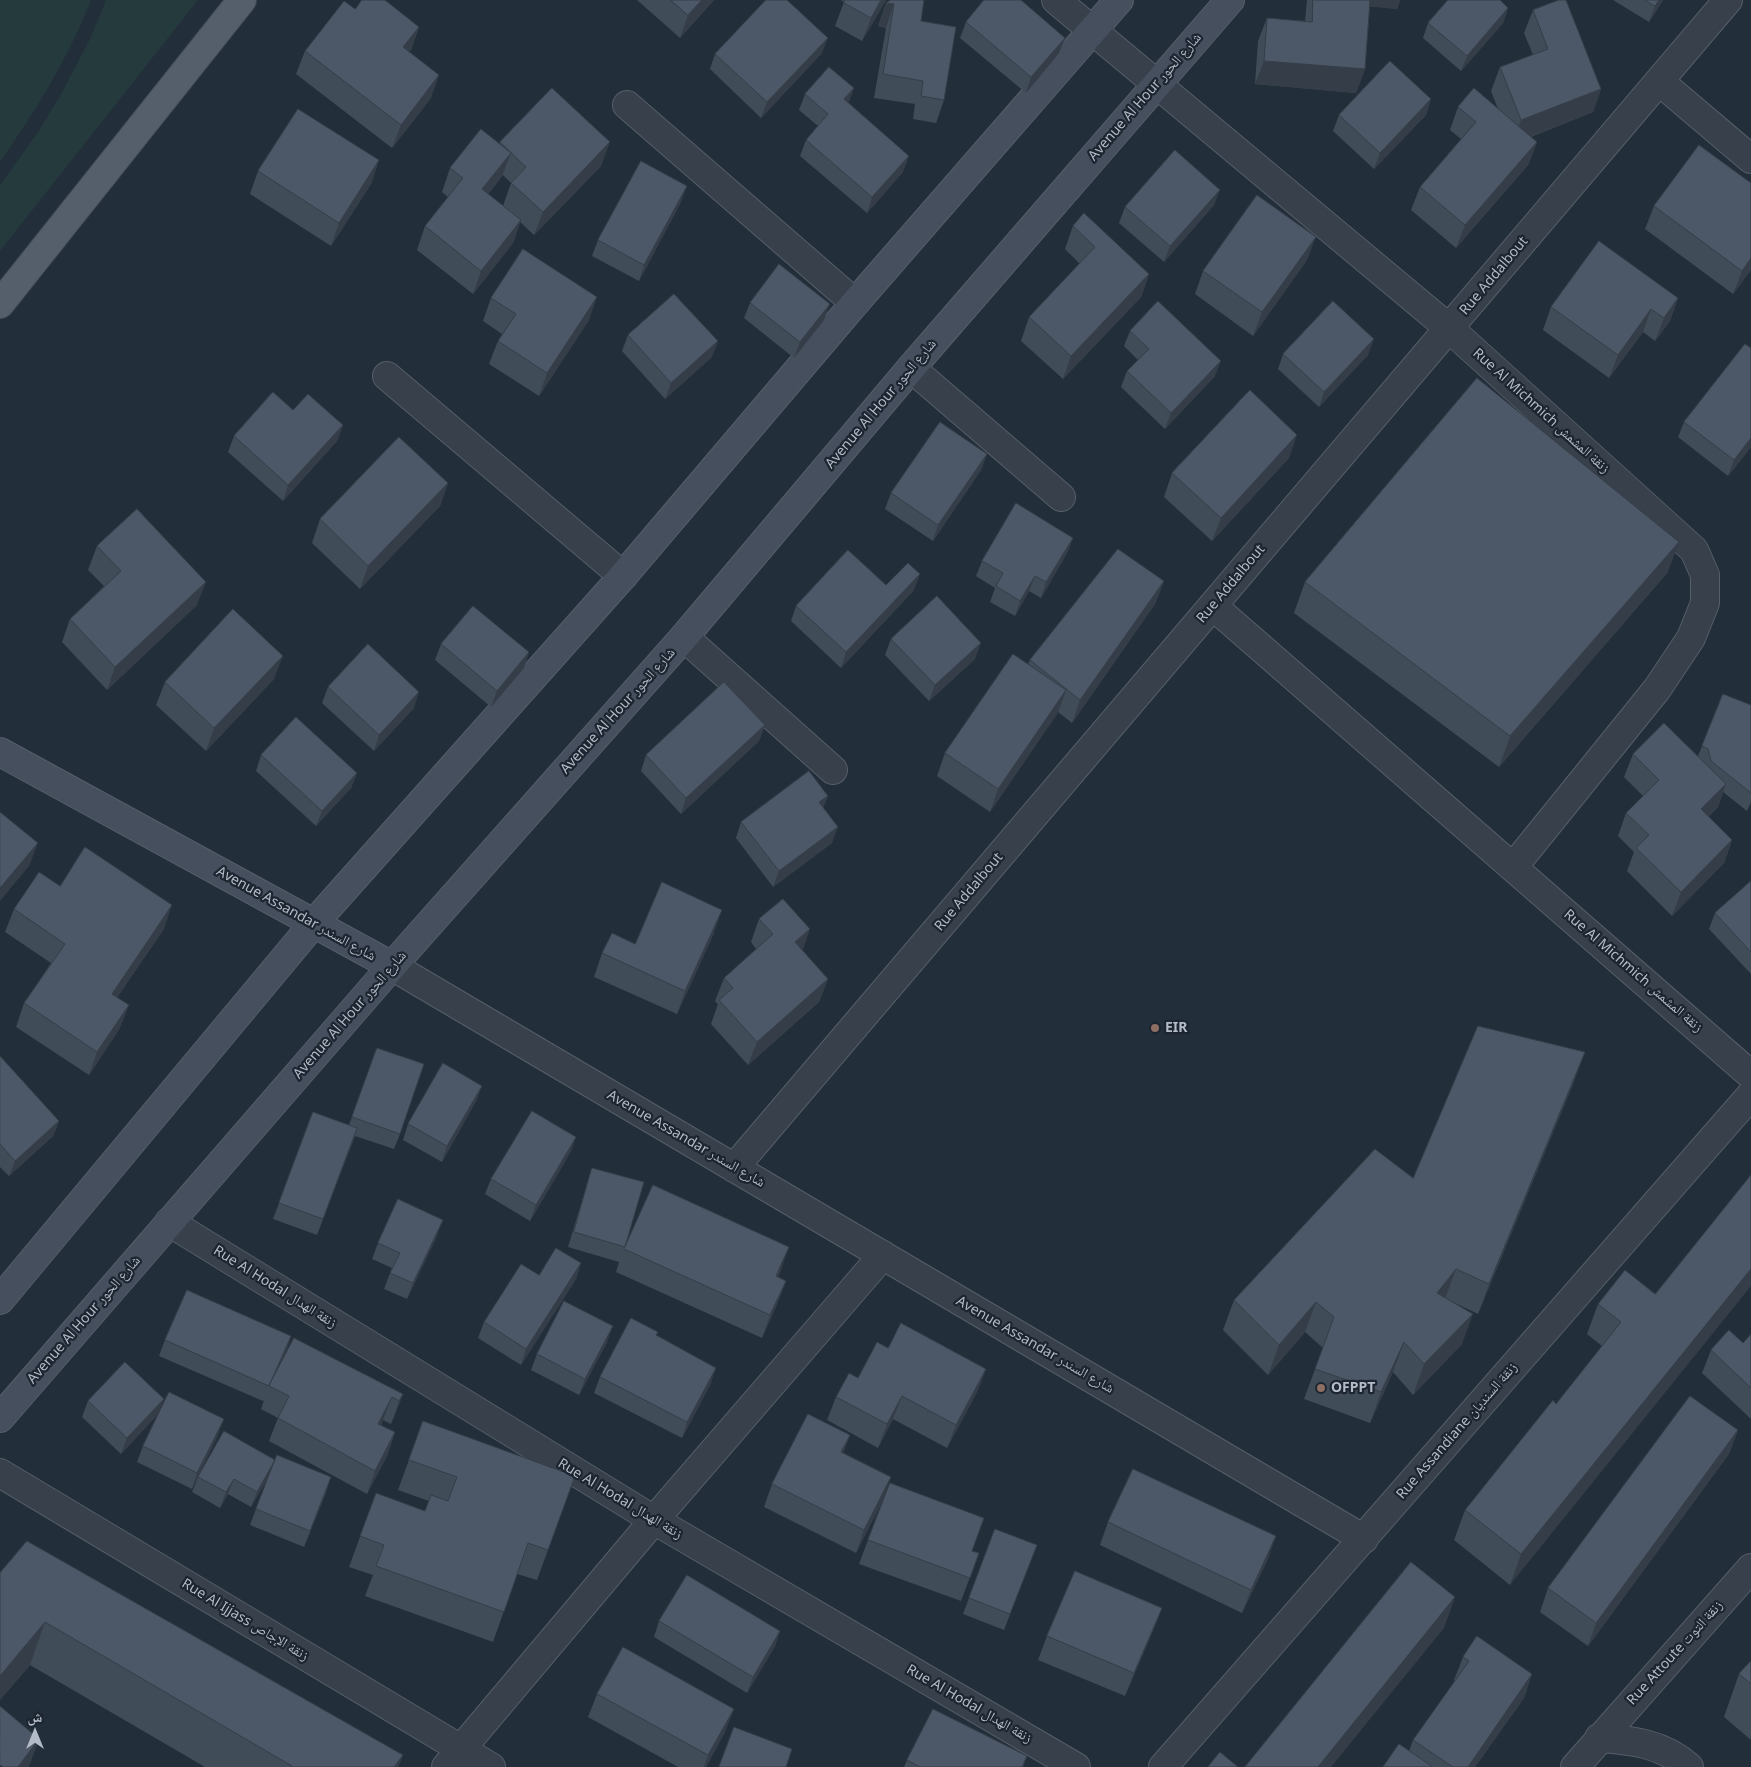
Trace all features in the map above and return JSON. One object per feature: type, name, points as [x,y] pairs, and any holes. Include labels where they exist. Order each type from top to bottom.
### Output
[{"type":"main road","points":[[0,304],[242,0]]},
{"type":"street","name":"Rue Al Michmich زنقة المشمش","points":[[1056,0],[1450,329],[1694,550],[1705,575],[1705,603],[1686,646],[1657,689],[1514,866]]},
{"type":"street","points":[[0,1300],[314,923],[624,576],[855,303],[1119,0]]},
{"type":"street","name":"Avenue Al Hour شارع الحور","points":[[0,1418],[392,966],[684,637],[911,368],[1230,0]]},
{"type":"street","name":"Rue Addalbout","points":[[734,1168],[1450,329],[1728,0]]},
{"type":"street","points":[[1659,81],[1751,159]]},
{"type":"street","points":[[627,105],[855,303]]},
{"type":"street","points":[[911,368],[1061,497]]},
{"type":"street","points":[[386,376],[624,576]]},
{"type":"street","name":"Rue Al Michmich زنقة المشمش","points":[[1213,606],[1514,866],[1751,1075]]},
{"type":"street","points":[[684,637],[833,770]]},
{"type":"street","name":"Avenue Assandar شارع السندر","points":[[0,752],[392,966],[1364,1539]]},
{"type":"street","name":"Rue Assandiane زنقة السنديان","points":[[1163,1767],[1751,1095]]},
{"type":"street","name":"Rue Al Hodal زنقة الهدال","points":[[169,1222],[654,1520],[1076,1767]]},
{"type":"street","points":[[453,1758],[654,1520],[883,1256]]},
{"type":"street","name":"Rue Al Ijjass زنقة الإجاص","points":[[0,1473],[453,1758],[491,1767]]},
{"type":"street","name":"Rue Attoute زنقة التوت","points":[[1575,1767],[1751,1568]]},
{"type":"street","points":[[1599,1738],[1629,1740],[1649,1744],[1669,1752],[1689,1767]]},
{"type":"green space","points":[[0,0],[91,0],[62,63],[26,124],[0,162]]},
{"type":"green space","points":[[106,0],[198,0],[0,251],[0,185],[38,132],[61,94],[90,39]]},
{"type":"building","points":[[362,0],[385,0],[419,27],[403,47],[439,75],[401,125],[305,51],[344,1],[355,9]]},
{"type":"building","points":[[671,0],[702,0],[688,15]]},
{"type":"building","points":[[766,0],[787,0],[828,38],[767,102],[715,54]]},
{"type":"building","points":[[845,0],[881,0],[871,18],[844,3]]},
{"type":"building","points":[[891,0],[924,0],[921,21],[956,27],[944,100],[921,96],[923,81],[883,74],[894,4],[886,3]]},
{"type":"building","points":[[984,0],[1021,0],[1065,38],[1031,77],[966,22]]},
{"type":"building","points":[[1313,0],[1370,0],[1365,69],[1264,61],[1267,18],[1312,22]]},
{"type":"building","points":[[1448,0],[1500,0],[1508,8],[1467,56],[1428,23]]},
{"type":"building","points":[[1559,0],[1566,0],[1601,89],[1521,120],[1500,67],[1548,49],[1533,10]]},
{"type":"building","points":[[1645,0],[1659,0],[1655,6]]},
{"type":"building","points":[[1390,61],[1431,99],[1380,153],[1339,115]]},
{"type":"building","points":[[829,67],[854,88],[844,99],[909,156],[872,197],[806,140],[828,114],[805,94]]},
{"type":"building","points":[[552,88],[610,142],[543,212],[511,183],[526,167],[500,142]]},
{"type":"building","points":[[1474,88],[1537,142],[1465,225],[1420,187],[1476,122],[1458,107]]},
{"type":"building","points":[[298,109],[379,160],[339,223],[258,171]]},
{"type":"building","points":[[481,129],[511,153],[482,189],[521,220],[481,271],[425,226],[463,178],[450,168]]},
{"type":"building","points":[[1699,145],[1751,183],[1751,258],[1742,271],[1654,206]]},
{"type":"building","points":[[1175,150],[1220,190],[1170,246],[1125,207]]},
{"type":"building","points":[[641,161],[687,186],[644,265],[598,240]]},
{"type":"building","points":[[1257,195],[1316,237],[1262,312],[1203,271]]},
{"type":"building","points":[[1084,213],[1149,274],[1071,356],[1029,317],[1095,247],[1073,226]]},
{"type":"building","points":[[1599,241],[1678,298],[1664,318],[1651,309],[1618,355],[1551,307]]},
{"type":"building","points":[[523,249],[597,297],[547,373],[498,341],[516,314],[491,298]]},
{"type":"building","points":[[779,264],[830,304],[800,342],[750,303]]},
{"type":"building","points":[[674,294],[718,341],[671,383],[628,335]]},
{"type":"building","points":[[1158,301],[1221,361],[1171,413],[1127,371],[1149,349],[1130,331]]},
{"type":"building","points":[[1333,301],[1374,339],[1324,392],[1283,354]]},
{"type":"building","points":[[1745,344],[1751,348],[1751,438],[1734,460],[1684,422]]},
{"type":"building","points":[[1477,378],[1679,542],[1510,736],[1305,582]]},
{"type":"building","points":[[1250,390],[1297,435],[1221,518],[1172,473]]},
{"type":"building","points":[[273,392],[293,410],[308,394],[343,425],[288,485],[234,436]]},
{"type":"building","points":[[940,422],[987,454],[938,525],[891,493]]},
{"type":"building","points":[[399,437],[448,483],[368,566],[320,519]]},
{"type":"building","points":[[1016,503],[1073,538],[1046,582],[1035,576],[1020,601],[996,586],[1003,573],[982,561]]},
{"type":"building","points":[[137,509],[206,582],[115,667],[70,619],[121,571],[97,546]]},
{"type":"building","points":[[1118,549],[1164,581],[1080,700],[1030,660]]},
{"type":"building","points":[[848,550],[886,585],[908,563],[920,574],[846,652],[796,606]]},
{"type":"building","points":[[937,596],[981,643],[935,685],[891,639]]},
{"type":"building","points":[[473,606],[529,652],[497,691],[441,644]]},
{"type":"building","points":[[233,609],[283,656],[214,728],[165,682]]},
{"type":"building","points":[[368,644],[419,692],[379,735],[328,687]]},
{"type":"building","points":[[1013,654],[1066,690],[998,789],[945,753]]},
{"type":"building","points":[[724,682],[765,725],[686,798],[646,755]]},
{"type":"building","points":[[1723,694],[1751,705],[1751,793],[1711,761],[1708,749],[1702,746]]},
{"type":"building","points":[[296,717],[357,773],[322,811],[261,755]]},
{"type":"building","points":[[1664,723],[1726,784],[1701,809],[1732,840],[1681,892],[1636,848],[1649,835],[1626,813],[1659,780],[1633,754]]},
{"type":"building","points":[[809,771],[828,796],[819,802],[838,827],[779,871],[741,822]]},
{"type":"building","points":[[0,812],[38,843],[0,888]]},
{"type":"building","points":[[85,847],[172,905],[112,994],[129,1005],[97,1052],[24,1003],[65,944],[14,909],[39,872],[60,886]]},
{"type":"building","points":[[1751,881],[1751,952],[1715,913]]},
{"type":"building","points":[[662,882],[722,910],[685,991],[602,953],[612,933],[635,944]]},
{"type":"building","points":[[783,899],[810,929],[795,942],[828,979],[757,1042],[719,1000],[733,988],[724,978],[773,934],[759,919]]},
{"type":"building","points":[[1478,1026],[1585,1052],[1489,1284],[1456,1269],[1437,1293],[1473,1314],[1424,1364],[1404,1342],[1381,1392],[1315,1369],[1334,1317],[1316,1302],[1279,1345],[1234,1300],[1375,1149],[1413,1178]]},
{"type":"building","points":[[377,1048],[424,1064],[400,1134],[352,1117]]},
{"type":"building","points":[[0,1056],[59,1121],[15,1161],[0,1144]]},
{"type":"building","points":[[443,1063],[482,1086],[447,1146],[408,1124]]},
{"type":"building","points":[[532,1111],[576,1137],[536,1205],[491,1179]]},
{"type":"building","points":[[313,1112],[357,1128],[323,1219],[279,1203]]},
{"type":"building","points":[[592,1168],[644,1182],[625,1247],[574,1232]]},
{"type":"building","points":[[1751,1175],[1751,1269],[1521,1554],[1465,1510],[1553,1400],[1556,1404],[1621,1322],[1598,1304],[1625,1270],[1655,1294]]},
{"type":"building","points":[[653,1185],[789,1247],[776,1276],[786,1281],[770,1315],[624,1249]]},
{"type":"building","points":[[398,1199],[443,1220],[413,1283],[390,1273],[400,1253],[378,1243]]},
{"type":"building","points":[[556,1248],[581,1263],[526,1349],[484,1322],[521,1264],[539,1275]]},
{"type":"building","points":[[187,1290],[291,1336],[269,1386],[165,1340]]},
{"type":"building","points":[[564,1301],[613,1326],[585,1379],[537,1354]]},
{"type":"building","points":[[631,1318],[658,1332],[656,1335],[716,1368],[687,1422],[600,1377]]},
{"type":"building","points":[[901,1323],[986,1369],[956,1425],[902,1396],[887,1424],[836,1397],[849,1373],[858,1378],[877,1342],[888,1348]]},
{"type":"building","points":[[1729,1330],[1743,1343],[1751,1334],[1751,1388],[1711,1350]]},
{"type":"building","points":[[294,1338],[403,1394],[399,1401],[392,1397],[378,1424],[395,1432],[375,1471],[278,1418],[289,1396],[269,1386]]},
{"type":"building","points":[[125,1362],[164,1399],[127,1438],[88,1401]]},
{"type":"building","points":[[169,1392],[224,1419],[197,1473],[143,1446]]},
{"type":"building","points":[[1690,1396],[1738,1430],[1596,1623],[1548,1588]]},
{"type":"building","points":[[808,1414],[850,1435],[841,1452],[891,1477],[864,1530],[772,1484]]},
{"type":"building","points":[[423,1421],[575,1476],[548,1550],[528,1543],[504,1612],[376,1566],[384,1545],[360,1536],[376,1493],[425,1511],[431,1495],[448,1501],[457,1477],[409,1460]]},
{"type":"building","points":[[224,1431],[275,1460],[257,1492],[234,1479],[226,1492],[198,1477]]},
{"type":"building","points":[[277,1455],[331,1477],[310,1531],[256,1509]]},
{"type":"building","points":[[1133,1469],[1276,1536],[1251,1590],[1108,1522]]},
{"type":"building","points":[[890,1483],[984,1518],[972,1551],[979,1553],[970,1578],[868,1540]]},
{"type":"building","points":[[995,1529],[1037,1545],[1010,1614],[969,1598]]},
{"type":"building","points":[[27,1541],[403,1755],[394,1767],[291,1767],[45,1622],[0,1676],[0,1573]]},
{"type":"building","points":[[1411,1562],[1455,1597],[1318,1767],[1245,1767]]},
{"type":"building","points":[[1075,1571],[1162,1608],[1134,1673],[1047,1636]]},
{"type":"building","points":[[687,1575],[780,1631],[753,1677],[659,1621]]},
{"type":"building","points":[[1477,1636],[1532,1674],[1468,1767],[1453,1767],[1413,1740],[1469,1661],[1463,1657]]},
{"type":"building","points":[[623,1647],[734,1709],[708,1755],[597,1694]]},
{"type":"building","points":[[1751,1661],[1751,1684],[1739,1674]]},
{"type":"building","points":[[0,1706],[39,1739],[18,1767],[3,1767],[0,1765]]},
{"type":"building","points":[[933,1709],[1027,1756],[1022,1767],[920,1767],[907,1760]]},
{"type":"building","points":[[734,1727],[792,1749],[786,1767],[719,1767]]},
{"type":"building","points":[[1399,1744],[1433,1767],[1383,1767]]},
{"type":"building","points":[[1220,1752],[1238,1767],[1208,1767]]},
{"type":"place","name":"EIR","points":[[1155,1028]]},
{"type":"place","name":"OFPPT","points":[[1321,1388]]}]
